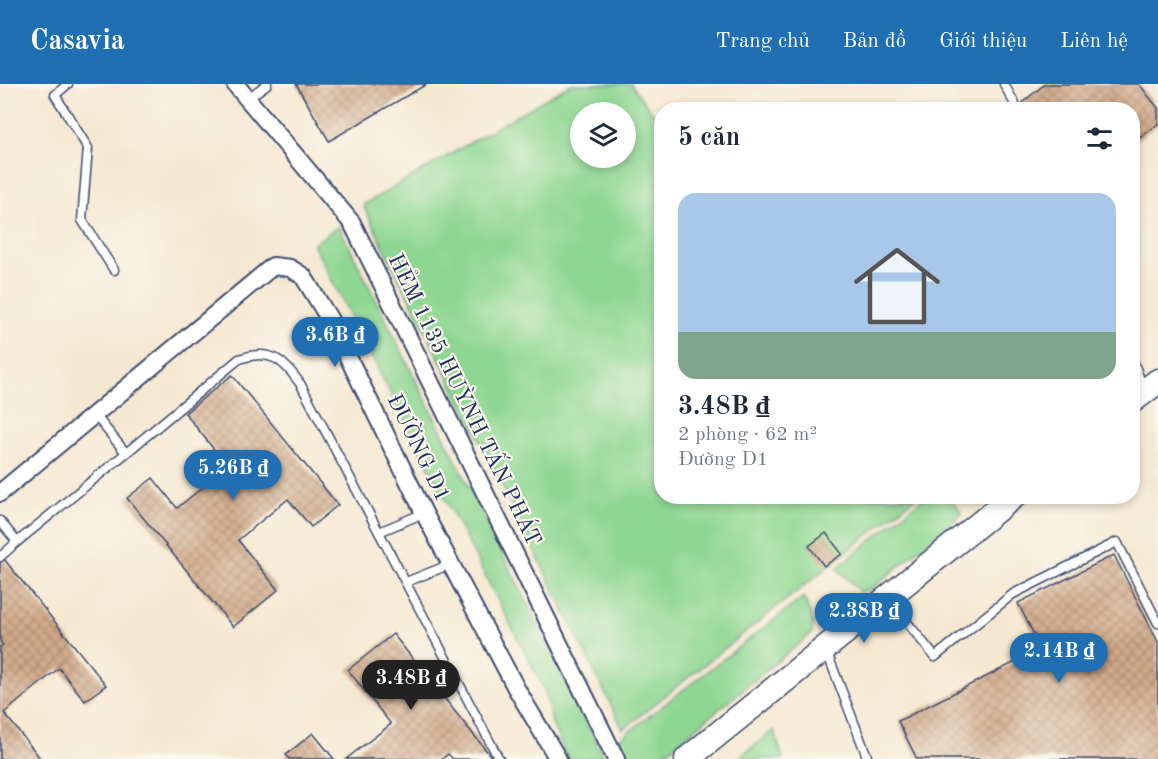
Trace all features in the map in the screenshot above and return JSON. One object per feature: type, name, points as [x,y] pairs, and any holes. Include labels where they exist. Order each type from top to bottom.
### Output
[{"type":"street","name":"HẺM 1135 HUỲNH TẤN PHÁT","points":[[235,84],[352,223],[616,759]]},
{"type":"street","name":"ĐƯỜNG D1","points":[[0,493],[273,266],[290,268],[303,276],[330,320],[424,513],[516,688],[558,759]]},
{"type":"street","points":[[687,759],[1004,504]]},
{"type":"lane","points":[[68,84],[55,95],[88,148],[82,220],[114,270]]},
{"type":"lane","points":[[247,99],[267,84]]},
{"type":"lane","points":[[1004,84],[1014,102]]},
{"type":"lane","points":[[0,557],[239,359],[254,354],[270,355],[289,368],[301,385],[499,759]]},
{"type":"lane","points":[[94,414],[126,453]]},
{"type":"lane","points":[[379,532],[424,513]]},
{"type":"lane","points":[[0,521],[18,542]]},
{"type":"lane","points":[[888,598],[935,657],[1013,594],[1117,542],[1158,623]]},
{"type":"lane","points":[[406,582],[451,564]]},
{"type":"lane","points":[[825,648],[868,759]]},
{"type":"green space","points":[[571,84],[631,84],[654,115],[654,504],[907,504],[623,729],[363,205]]},
{"type":"green space","points":[[339,226],[605,759],[567,759],[552,723],[545,691],[313,244]]},
{"type":"green space","points":[[916,504],[955,504],[962,514],[870,590],[860,592],[837,568]]},
{"type":"green space","points":[[804,597],[813,622],[812,633],[658,759],[628,759],[617,741]]},
{"type":"green space","points":[[774,730],[783,759],[737,759]]},
{"type":"building","points":[[296,84],[427,84],[329,141]]},
{"type":"building","points":[[1045,84],[1139,84],[1158,108],[1158,124],[1140,138],[1140,102],[1023,102]]},
{"type":"building","points":[[232,375],[338,505],[311,527],[288,499],[238,540],[278,590],[233,627],[127,498],[153,478],[177,508],[228,467],[185,413]]},
{"type":"building","points":[[826,533],[842,554],[824,566],[809,546]]},
{"type":"building","points":[[1114,555],[1158,642],[1158,759],[917,759],[898,721],[1041,649],[1018,603]]},
{"type":"building","points":[[4,559],[106,685],[85,701],[59,668],[4,713],[41,759],[0,759],[0,647],[3,645],[0,641],[0,563]]},
{"type":"building","points":[[393,634],[493,759],[453,759],[448,754],[442,759],[346,759],[391,724],[348,670]]},
{"type":"building","points":[[313,733],[334,759],[289,759],[286,755]]}]
